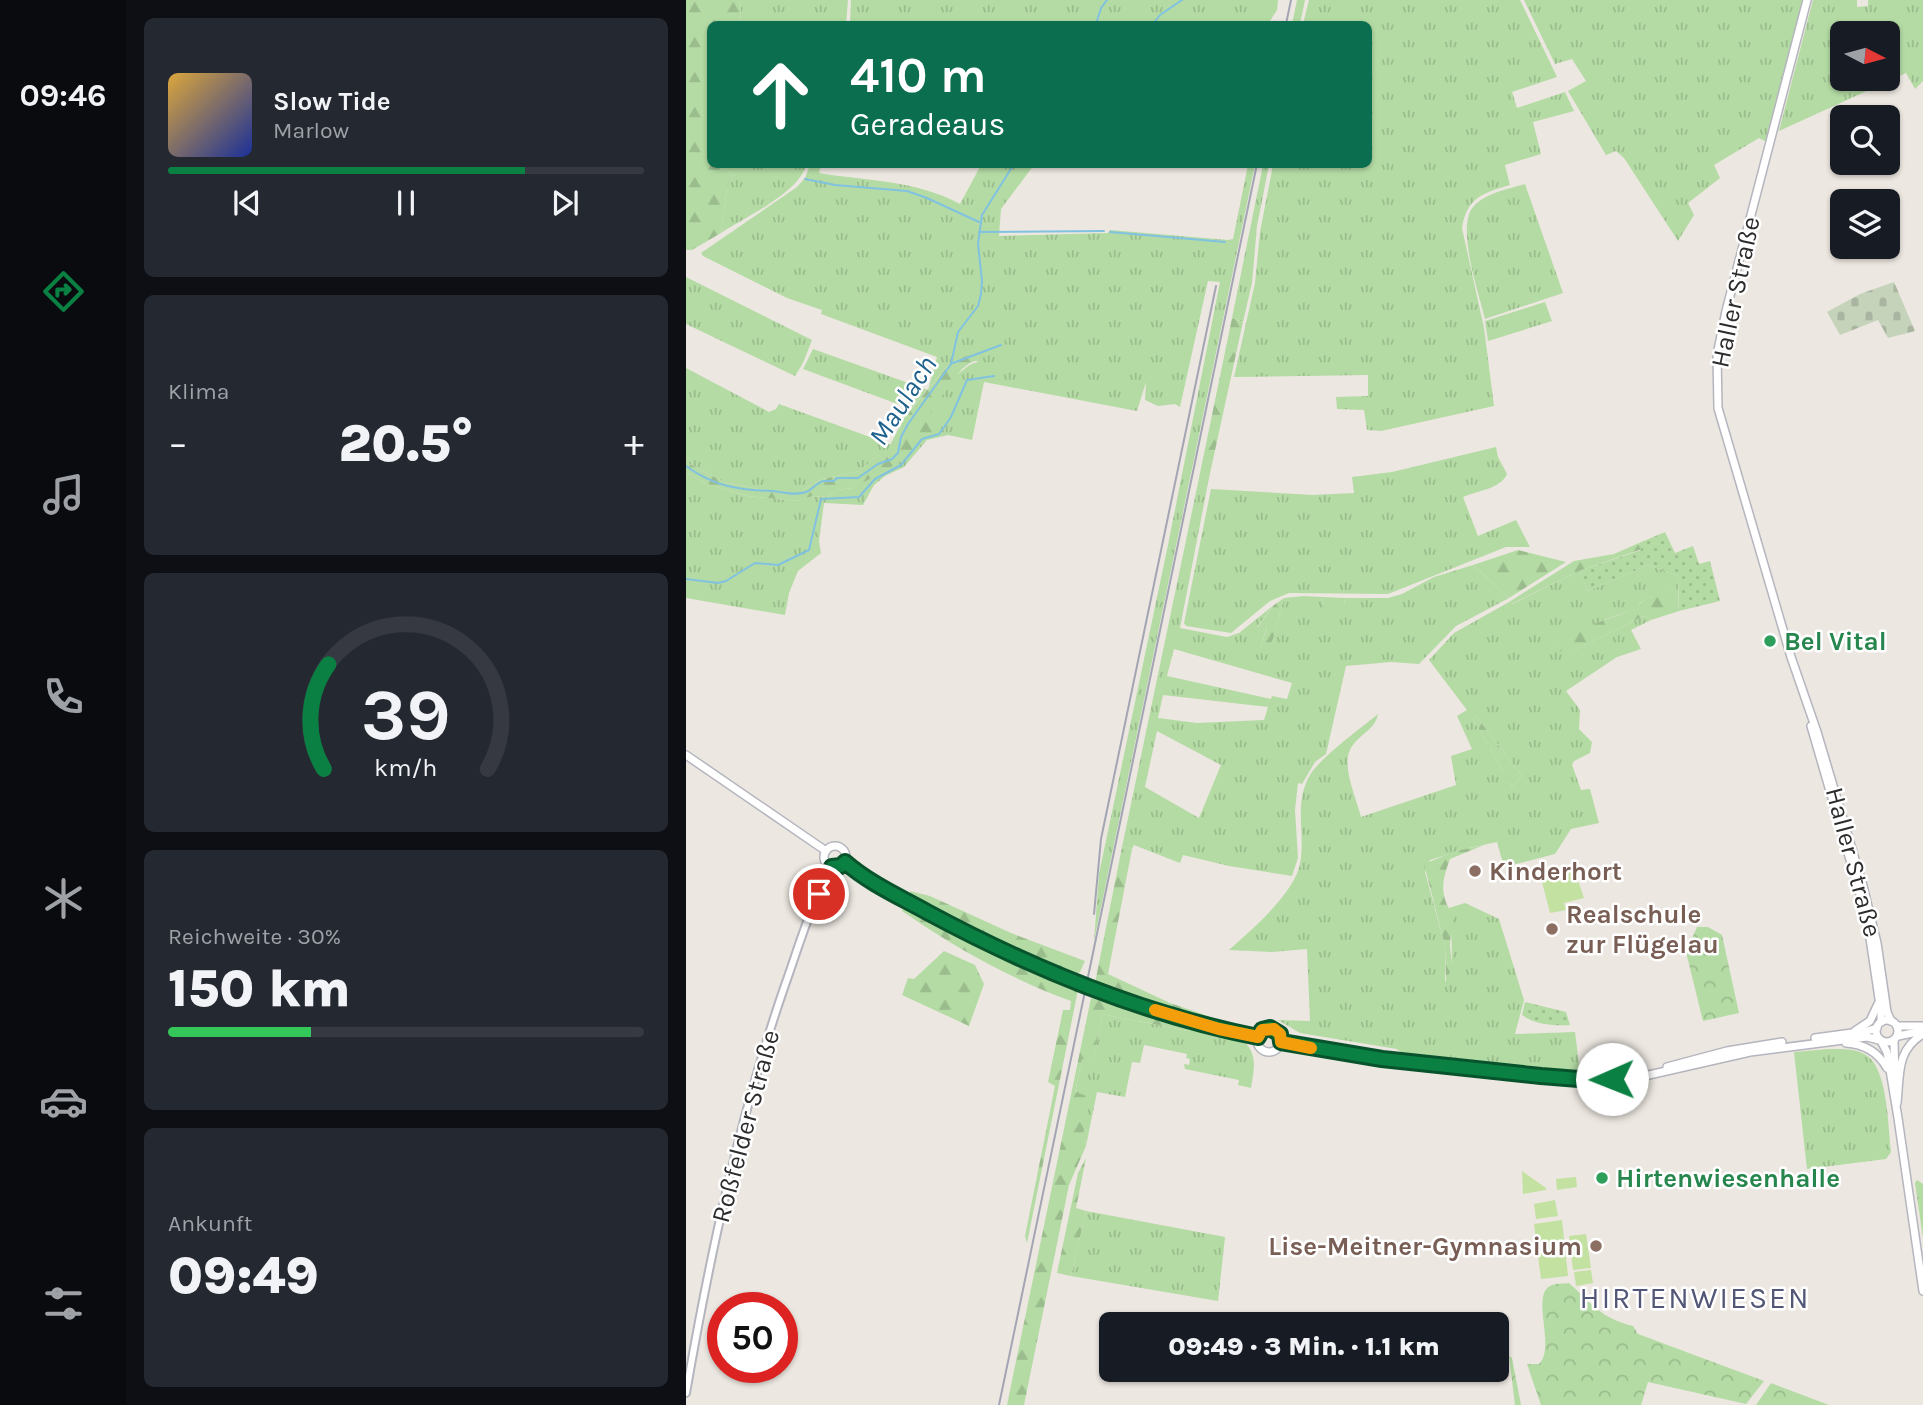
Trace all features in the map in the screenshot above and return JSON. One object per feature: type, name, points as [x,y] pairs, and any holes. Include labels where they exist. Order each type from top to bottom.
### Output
[{"type":"main road","name":"Haller Straße","points":[[1807,0],[1721,335],[1716,386],[1718,408],[1731,455],[1867,918],[1880,998],[1880,1040]]},
{"type":"main road","name":"Haller Straße","points":[[1806,705],[1817,732],[1866,896],[1887,1012],[1894,1023],[1896,1038]]},
{"type":"main road","points":[[686,755],[826,851]]},
{"type":"main road","points":[[834,846],[842,848],[846,855],[845,862],[841,866],[832,867],[826,862],[826,851],[834,846]]},
{"type":"main road","points":[[845,862],[876,884],[1000,950],[1103,993],[1219,1029],[1258,1037]]},
{"type":"main road","points":[[1848,1034],[1870,1021],[1880,998]]},
{"type":"main road","points":[[1626,1078],[1736,1049],[1848,1034],[1879,1025],[1894,1023],[1923,1030]]},
{"type":"main road","points":[[1274,1029],[1280,1034],[1281,1042],[1274,1051],[1267,1052],[1260,1048],[1258,1037],[1262,1030],[1274,1029]]},
{"type":"main road","points":[[1281,1042],[1382,1059],[1591,1080],[1665,1073],[1750,1052],[1867,1037],[1888,1043],[1908,1032],[1923,1030]]},
{"type":"main road","points":[[1897,1103],[1899,1066],[1911,1043],[1923,1030]]},
{"type":"main road","points":[[1896,1038],[1892,1051],[1898,1118]]},
{"type":"main road","points":[[1880,1040],[1887,1052],[1923,1292]]},
{"type":"main road","points":[[1828,1042],[1866,1047],[1879,1057],[1890,1074]]},
{"type":"street","name":"Roßfelder Straße","points":[[686,1393],[726,1192],[754,1086],[804,931],[832,867]]},
{"type":"green space","points":[[686,0],[740,0],[741,21],[707,21],[707,168],[723,168],[734,174],[727,188],[721,233],[692,250],[686,250]]},
{"type":"green space","points":[[740,0],[848,0],[846,21],[741,21]]},
{"type":"green space","points":[[851,0],[1278,0],[1277,10],[1270,21],[850,21]]},
{"type":"green space","points":[[1297,0],[1305,0],[1301,21],[1293,21]]},
{"type":"green space","points":[[1309,0],[1520,0],[1557,77],[1512,92],[1517,108],[1565,92],[1574,111],[1533,122],[1541,154],[1505,165],[1510,185],[1477,198],[1464,218],[1462,228],[1484,328],[1494,406],[1381,431],[1367,430],[1364,410],[1337,409],[1336,397],[1368,396],[1368,375],[1234,377],[1255,283],[1260,232],[1272,168],[1372,168],[1372,21],[1304,21]]},
{"type":"green space","points":[[1524,0],[1803,0],[1767,142],[1759,138],[1714,165],[1720,178],[1688,203],[1694,215],[1678,241],[1624,158],[1616,151],[1606,155],[1568,91],[1586,81],[1572,59],[1555,64]]},
{"type":"green space","points":[[1813,0],[1857,0],[1857,7],[1868,6],[1868,0],[1923,0],[1923,81],[1915,89],[1906,73],[1900,76],[1900,21],[1830,21],[1830,91],[1867,91],[1836,105],[1830,105],[1830,108],[1779,131]]},
{"type":"green space","points":[[723,168],[805,168],[802,175],[783,194],[721,233],[727,188],[734,174]]},
{"type":"green space","points":[[809,168],[820,168],[819,173],[891,182],[926,190],[960,204],[979,168],[1032,168],[1001,209],[999,236],[1108,233],[1110,230],[1228,240],[1233,239],[1247,168],[1254,168],[1094,941],[1099,874],[1220,282],[1208,281],[1180,407],[1175,404],[1158,406],[1145,400],[1146,382],[1137,411],[984,382],[972,440],[948,435],[927,440],[904,467],[874,485],[863,505],[824,503],[819,541],[821,553],[798,571],[789,593],[785,615],[686,598],[686,472],[707,484],[748,496],[797,501],[813,496],[827,497],[837,490],[852,488],[928,439],[930,413],[934,404],[958,374],[978,362],[969,356],[948,365],[928,388],[937,357],[821,314],[822,310],[787,298],[703,256],[701,253],[797,187]]},
{"type":"green space","points":[[1262,168],[1268,168],[1257,226],[1252,283],[1243,322],[1232,318]]},
{"type":"green space","points":[[1525,184],[1563,293],[1485,319],[1470,260],[1467,228],[1469,215],[1474,206],[1485,198]]},
{"type":"green space","points":[[686,277],[812,340],[795,376],[686,324]]},
{"type":"green space","points":[[1894,282],[1915,331],[1888,338],[1878,320],[1840,335],[1827,312],[1860,294]]},
{"type":"green space","points":[[1545,302],[1552,321],[1488,341],[1485,321]]},
{"type":"green space","points":[[1232,318],[1243,322],[1209,478],[1199,478]]},
{"type":"green space","points":[[1003,338],[1005,340],[1001,350],[962,369],[930,412],[930,421],[938,428],[928,439],[887,470],[852,488],[837,490],[827,497],[813,496],[797,501],[748,496],[707,484],[686,472],[686,462],[724,482],[763,490],[802,490],[822,479],[860,471],[874,458],[887,451],[904,418],[948,365]]},
{"type":"green space","points":[[813,349],[927,390],[911,409],[803,369]]},
{"type":"green space","points":[[686,368],[769,412],[779,404],[892,445],[887,452],[874,458],[860,471],[822,479],[802,490],[763,490],[724,482],[686,462]]},
{"type":"green space","points":[[1496,447],[1507,474],[1504,479],[1494,486],[1463,497],[1478,536],[1516,520],[1530,547],[1506,547],[1388,594],[1289,593],[1270,601],[1231,633],[1186,626],[1184,623],[1211,489],[1312,495],[1354,493],[1352,477],[1392,472]]},
{"type":"green space","points":[[1199,478],[1209,478],[1180,628],[1227,637],[1239,633],[1274,605],[1257,627],[1267,626],[1260,649],[1274,636],[1284,598],[1322,597],[1323,605],[1344,605],[1345,598],[1388,598],[1402,594],[1434,577],[1473,565],[1509,598],[1456,626],[1419,664],[1391,662],[1346,666],[1326,754],[1315,762],[1302,784],[1298,783],[1295,810],[1298,858],[1292,876],[1183,855],[1180,863],[1134,845],[1132,849],[1122,847]],"holes":[[[1174,649],[1292,683],[1287,699],[1272,696],[1271,699],[1167,676]],[[1163,695],[1268,707],[1264,720],[1197,723],[1158,718]],[[1157,731],[1221,765],[1199,818],[1145,787]]]},
{"type":"green space","points":[[1665,532],[1675,553],[1693,546],[1699,564],[1710,561],[1720,601],[1679,611],[1678,576],[1648,565],[1588,591],[1579,571],[1641,550],[1639,543]]},
{"type":"green space","points":[[1639,543],[1642,549],[1579,571],[1511,604],[1509,602],[1574,561],[1614,554]]},
{"type":"green space","points":[[1518,550],[1566,562],[1509,598],[1473,565]]},
{"type":"green space","points":[[1648,565],[1678,576],[1678,589],[1650,597],[1637,608],[1601,621],[1558,647],[1575,650],[1644,616],[1651,620],[1631,630],[1641,649],[1617,657],[1566,691],[1580,710],[1579,729],[1592,742],[1590,753],[1574,761],[1572,765],[1581,790],[1590,789],[1599,823],[1571,829],[1555,854],[1504,867],[1497,842],[1430,860],[1425,872],[1445,946],[1445,982],[1449,976],[1452,957],[1449,908],[1465,903],[1499,919],[1524,1000],[1515,1034],[1575,1032],[1580,1072],[1403,1054],[1397,1049],[1300,1033],[1278,1020],[1310,1021],[1307,949],[1272,952],[1229,950],[1281,899],[1296,875],[1301,852],[1302,797],[1315,768],[1378,714],[1371,727],[1349,752],[1348,770],[1361,817],[1456,785],[1451,756],[1472,749],[1457,716],[1467,710],[1429,660],[1454,633],[1509,602],[1512,604],[1579,571],[1588,591]],"holes":[[[1476,716],[1522,776],[1512,787],[1473,719]]]},
{"type":"green space","points":[[1678,589],[1679,611],[1651,620],[1644,616],[1575,650],[1555,652],[1561,643],[1580,630],[1637,607],[1651,597]]},
{"type":"green space","points":[[1322,597],[1345,598],[1344,605],[1328,613]]},
{"type":"green space","points":[[1284,598],[1274,636],[1264,659],[1260,649],[1267,627],[1257,628],[1274,605]]},
{"type":"green space","points":[[1476,716],[1522,776],[1512,787],[1473,719]]},
{"type":"green space","points":[[1484,845],[1450,859],[1445,874],[1444,894],[1453,915],[1450,944],[1452,967],[1446,982],[1445,946],[1424,864],[1456,851]]},
{"type":"green space","points":[[1122,847],[1132,849],[1108,974],[1170,1003],[1214,1018],[1213,1023],[1125,996],[1095,983]]},
{"type":"green space","points":[[1573,866],[1584,898],[1564,903],[1566,910],[1550,913],[1540,874]]},
{"type":"green space","points":[[910,891],[930,896],[1011,933],[1085,961],[1080,972],[1071,976],[969,928],[910,894]]},
{"type":"green space","points":[[905,906],[990,951],[1078,990],[1027,1243],[1025,1236],[1055,1086],[1048,1082],[1063,1010],[1070,1010],[1071,1001],[1005,973],[942,938],[902,911]]},
{"type":"green space","points":[[1697,927],[1708,927],[1722,935],[1739,1013],[1703,1021],[1686,952]]},
{"type":"green space","points":[[944,951],[975,965],[984,984],[969,1026],[902,995],[908,978],[914,979]]},
{"type":"green space","points":[[1091,998],[1198,1028],[1188,1031],[1102,1014],[1094,1060],[1082,1059],[1075,1092],[1090,1097],[1082,1140],[1085,1139],[1086,1146],[1069,1185],[1024,1405],[1007,1405]]},
{"type":"green space","points":[[1525,1002],[1566,1012],[1570,1025],[1545,1024],[1527,1018],[1522,1015]]},
{"type":"green space","points":[[1102,1014],[1188,1031],[1200,1028],[1244,1041],[1253,1057],[1251,1088],[1238,1085],[1239,1080],[1185,1069],[1184,1064],[1189,1065],[1190,1059],[1186,1058],[1187,1054],[1144,1045],[1140,1063],[1132,1062],[1125,1097],[1097,1092],[1086,1146],[1085,1139],[1082,1141],[1075,1093],[1082,1058],[1094,1059]]},
{"type":"green space","points":[[1848,1049],[1862,1053],[1873,1062],[1879,1072],[1886,1099],[1891,1152],[1886,1159],[1807,1169],[1794,1052]]},
{"type":"green space","points":[[1086,1158],[1076,1208],[1086,1211],[1071,1276],[1057,1273],[1078,1173]]},
{"type":"green space","points":[[1522,1171],[1546,1188],[1546,1190],[1523,1194]]},
{"type":"green space","points":[[1576,1177],[1577,1187],[1557,1190],[1556,1179]]},
{"type":"green space","points":[[1917,1180],[1923,1184],[1923,1238],[1915,1183]]},
{"type":"green space","points":[[1555,1200],[1558,1216],[1536,1219],[1534,1204]]},
{"type":"green space","points":[[1086,1211],[1225,1237],[1218,1301],[1071,1276]]},
{"type":"green space","points":[[1562,1220],[1568,1276],[1541,1279],[1534,1224]]},
{"type":"green space","points":[[1586,1234],[1591,1268],[1573,1270],[1569,1236]]},
{"type":"green space","points":[[1591,1270],[1593,1283],[1576,1286],[1574,1272]]},
{"type":"green space","points":[[1569,1283],[1598,1310],[1633,1326],[1638,1334],[1764,1381],[1746,1404],[1648,1382],[1641,1405],[1541,1405],[1527,1364],[1539,1364],[1544,1356],[1543,1298],[1546,1290],[1554,1284]]},
{"type":"green space","points":[[1509,1356],[1512,1358],[1521,1405],[1515,1405]]},
{"type":"green space","points":[[1771,1383],[1829,1405],[1756,1405]]},
{"type":"waterway","points":[[1097,21],[1107,0]]},
{"type":"waterway","name":"Maulach","points":[[1155,21],[1182,0]]},
{"type":"waterway","name":"Maulach","points":[[686,466],[707,479],[728,486],[798,494],[824,481],[858,478],[878,464],[892,459],[898,453],[901,437],[908,424],[951,364],[958,332],[978,306],[982,281],[978,244],[982,215],[1011,168]]},
{"type":"waterway","points":[[805,179],[835,185],[907,191],[979,222]]},
{"type":"waterway","points":[[979,232],[1104,231]]},
{"type":"waterway","points":[[1110,232],[1225,242]]},
{"type":"waterway","points":[[953,363],[1001,345]]},
{"type":"waterway","points":[[686,579],[718,583],[755,563],[778,565],[809,550],[821,499],[859,497],[875,479],[901,465],[922,439],[939,434],[951,417],[967,380],[994,376]]},
{"type":"railway","points":[[1287,21],[1291,0]]},
{"type":"railway","points":[[999,1405],[1256,168]]},
{"type":"railway","points":[[1094,914],[1101,839],[1216,286]]},
{"type":"slow traffic","points":[[1155,1010],[1219,1029],[1258,1037],[1262,1030],[1270,1028],[1280,1034],[1281,1042],[1311,1048]]},
{"type":"place","name":"Bel Vital","points":[[1770,641]]},
{"type":"place","name":"Kinderhort","points":[[1475,871]]},
{"type":"place","name":"Realschule zur Flügelau","points":[[1552,929]]},
{"type":"place","name":"Hirtenwiesenhalle","points":[[1602,1178]]},
{"type":"place","name":"Lise-Meitner-Gymnasium","points":[[1596,1246]]},
{"type":"district","name":"HIRTENWIESEN","points":[[1695,1298]]},
{"type":"route","points":[[819,894],[832,867],[841,866],[845,862],[876,884],[1000,950],[1103,993],[1219,1029],[1258,1037],[1262,1030],[1270,1028],[1280,1034],[1281,1042],[1290,1045],[1382,1059],[1565,1079],[1612,1079]]}]
